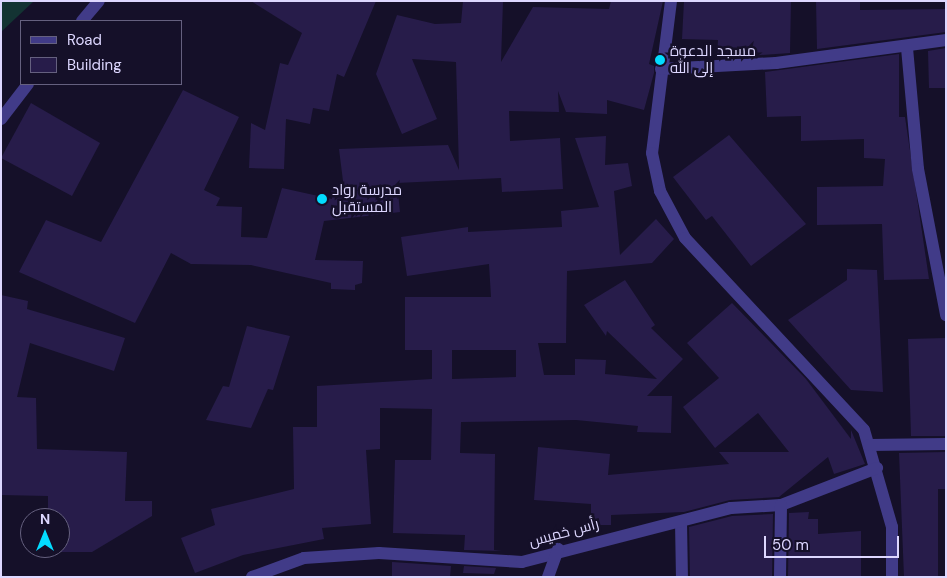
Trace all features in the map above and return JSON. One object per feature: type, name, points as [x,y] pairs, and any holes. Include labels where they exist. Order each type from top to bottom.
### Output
[{"type":"street","points":[[83,20],[99,1]]},
{"type":"street","points":[[671,1],[652,153],[660,191],[685,238],[806,364],[864,430],[878,468],[892,527],[892,577]]},
{"type":"street","points":[[661,69],[776,63],[907,48],[946,40]]},
{"type":"street","points":[[907,48],[918,168],[946,315]]},
{"type":"street","points":[[1,119],[27,85]]},
{"type":"street","points":[[869,445],[946,444]]},
{"type":"street","name":"رأس خميس","points":[[252,577],[304,558],[379,553],[522,562],[558,549],[681,522],[731,508],[781,505],[878,468]]},
{"type":"street","points":[[780,577],[781,505]]},
{"type":"street","points":[[681,522],[682,577]]},
{"type":"street","points":[[548,577],[558,549]]},
{"type":"green space","points":[[1,1],[34,1],[1,32]]},
{"type":"building","points":[[251,1],[376,1],[344,77],[337,74],[329,111],[313,108],[310,124],[286,119],[284,169],[249,168],[251,123],[265,130],[280,63],[288,65],[302,33]]},
{"type":"building","points":[[463,1],[503,1],[501,62],[533,7],[609,9],[611,1],[663,1],[649,64],[654,66],[654,73],[644,110],[607,100],[607,114],[566,112],[558,91],[559,112],[509,111],[510,141],[560,138],[563,189],[502,192],[501,178],[397,183],[400,212],[324,221],[315,260],[363,261],[362,283],[355,285],[355,290],[331,289],[331,283],[251,265],[191,264],[171,253],[135,323],[19,272],[46,220],[101,242],[183,90],[239,117],[204,190],[220,198],[216,206],[242,207],[241,237],[267,238],[282,188],[332,199],[331,190],[344,189],[339,149],[448,145],[459,170],[456,62],[412,59],[437,119],[402,134],[376,74],[397,15],[435,24],[461,23]]},
{"type":"building","points":[[684,1],[791,1],[790,53],[717,58],[718,40],[682,39]]},
{"type":"building","points":[[816,1],[860,1],[860,10],[946,9],[946,32],[817,49]]},
{"type":"building","points":[[946,48],[946,88],[929,88],[928,51]]},
{"type":"building","points":[[899,54],[899,117],[905,117],[929,279],[884,280],[882,224],[817,225],[817,187],[883,186],[885,159],[864,158],[864,139],[801,141],[801,116],[767,117],[765,72]]},
{"type":"building","points":[[31,103],[100,143],[72,196],[1,158]]},
{"type":"building","points":[[729,135],[806,224],[751,266],[712,216],[706,220],[673,177]]},
{"type":"building","points":[[606,136],[605,165],[628,163],[632,186],[614,191],[620,255],[656,219],[674,239],[652,263],[567,271],[566,343],[538,343],[544,375],[575,375],[575,359],[606,360],[605,374],[657,379],[607,331],[606,336],[584,305],[625,280],[655,325],[651,328],[683,359],[647,396],[672,396],[671,433],[637,432],[638,426],[576,420],[461,422],[460,453],[495,454],[494,550],[502,551],[464,550],[465,535],[393,533],[395,460],[431,460],[432,409],[380,408],[380,449],[366,450],[371,524],[322,528],[324,539],[243,555],[195,573],[181,538],[215,525],[211,509],[294,489],[293,427],[317,427],[317,386],[432,379],[432,350],[405,350],[405,297],[491,297],[489,264],[407,276],[401,237],[468,227],[468,232],[562,227],[561,211],[599,207],[575,138]],"holes":[[[452,350],[516,350],[516,377],[452,379]]]},
{"type":"building","points":[[847,269],[877,270],[883,392],[851,390],[788,320],[847,280]]},
{"type":"building","points":[[1,295],[28,301],[27,309],[125,338],[114,371],[30,343],[17,397],[36,398],[37,449],[127,452],[125,501],[152,501],[152,516],[92,552],[70,552],[70,508],[48,508],[48,496],[1,495]]},
{"type":"building","points":[[732,303],[806,379],[851,439],[851,430],[865,464],[834,474],[828,457],[779,497],[730,500],[684,512],[611,515],[611,525],[591,525],[591,504],[534,500],[538,447],[610,454],[608,475],[729,464],[719,452],[789,452],[758,413],[715,448],[683,407],[719,378],[687,343]]},
{"type":"building","points":[[247,326],[290,336],[273,390],[268,389],[251,428],[206,420],[223,386],[229,387]]},
{"type":"building","points":[[946,338],[946,436],[911,436],[908,339]]},
{"type":"building","points":[[946,452],[946,489],[938,489],[938,577],[904,577],[899,453]]},
{"type":"building","points":[[809,512],[808,519],[818,519],[818,534],[861,531],[861,577],[788,577],[789,513]]},
{"type":"building","points":[[773,514],[772,577],[690,577],[689,527],[732,516]]},
{"type":"building","points":[[392,562],[451,566],[450,577],[392,577]]},
{"type":"building","points":[[464,566],[496,568],[494,574],[463,573]]},
{"type":"place","name":"مسجد الدعوة إلى الله","points":[[660,60]]},
{"type":"place","name":"مدرسة رواد المستقبل","points":[[322,199]]}]
